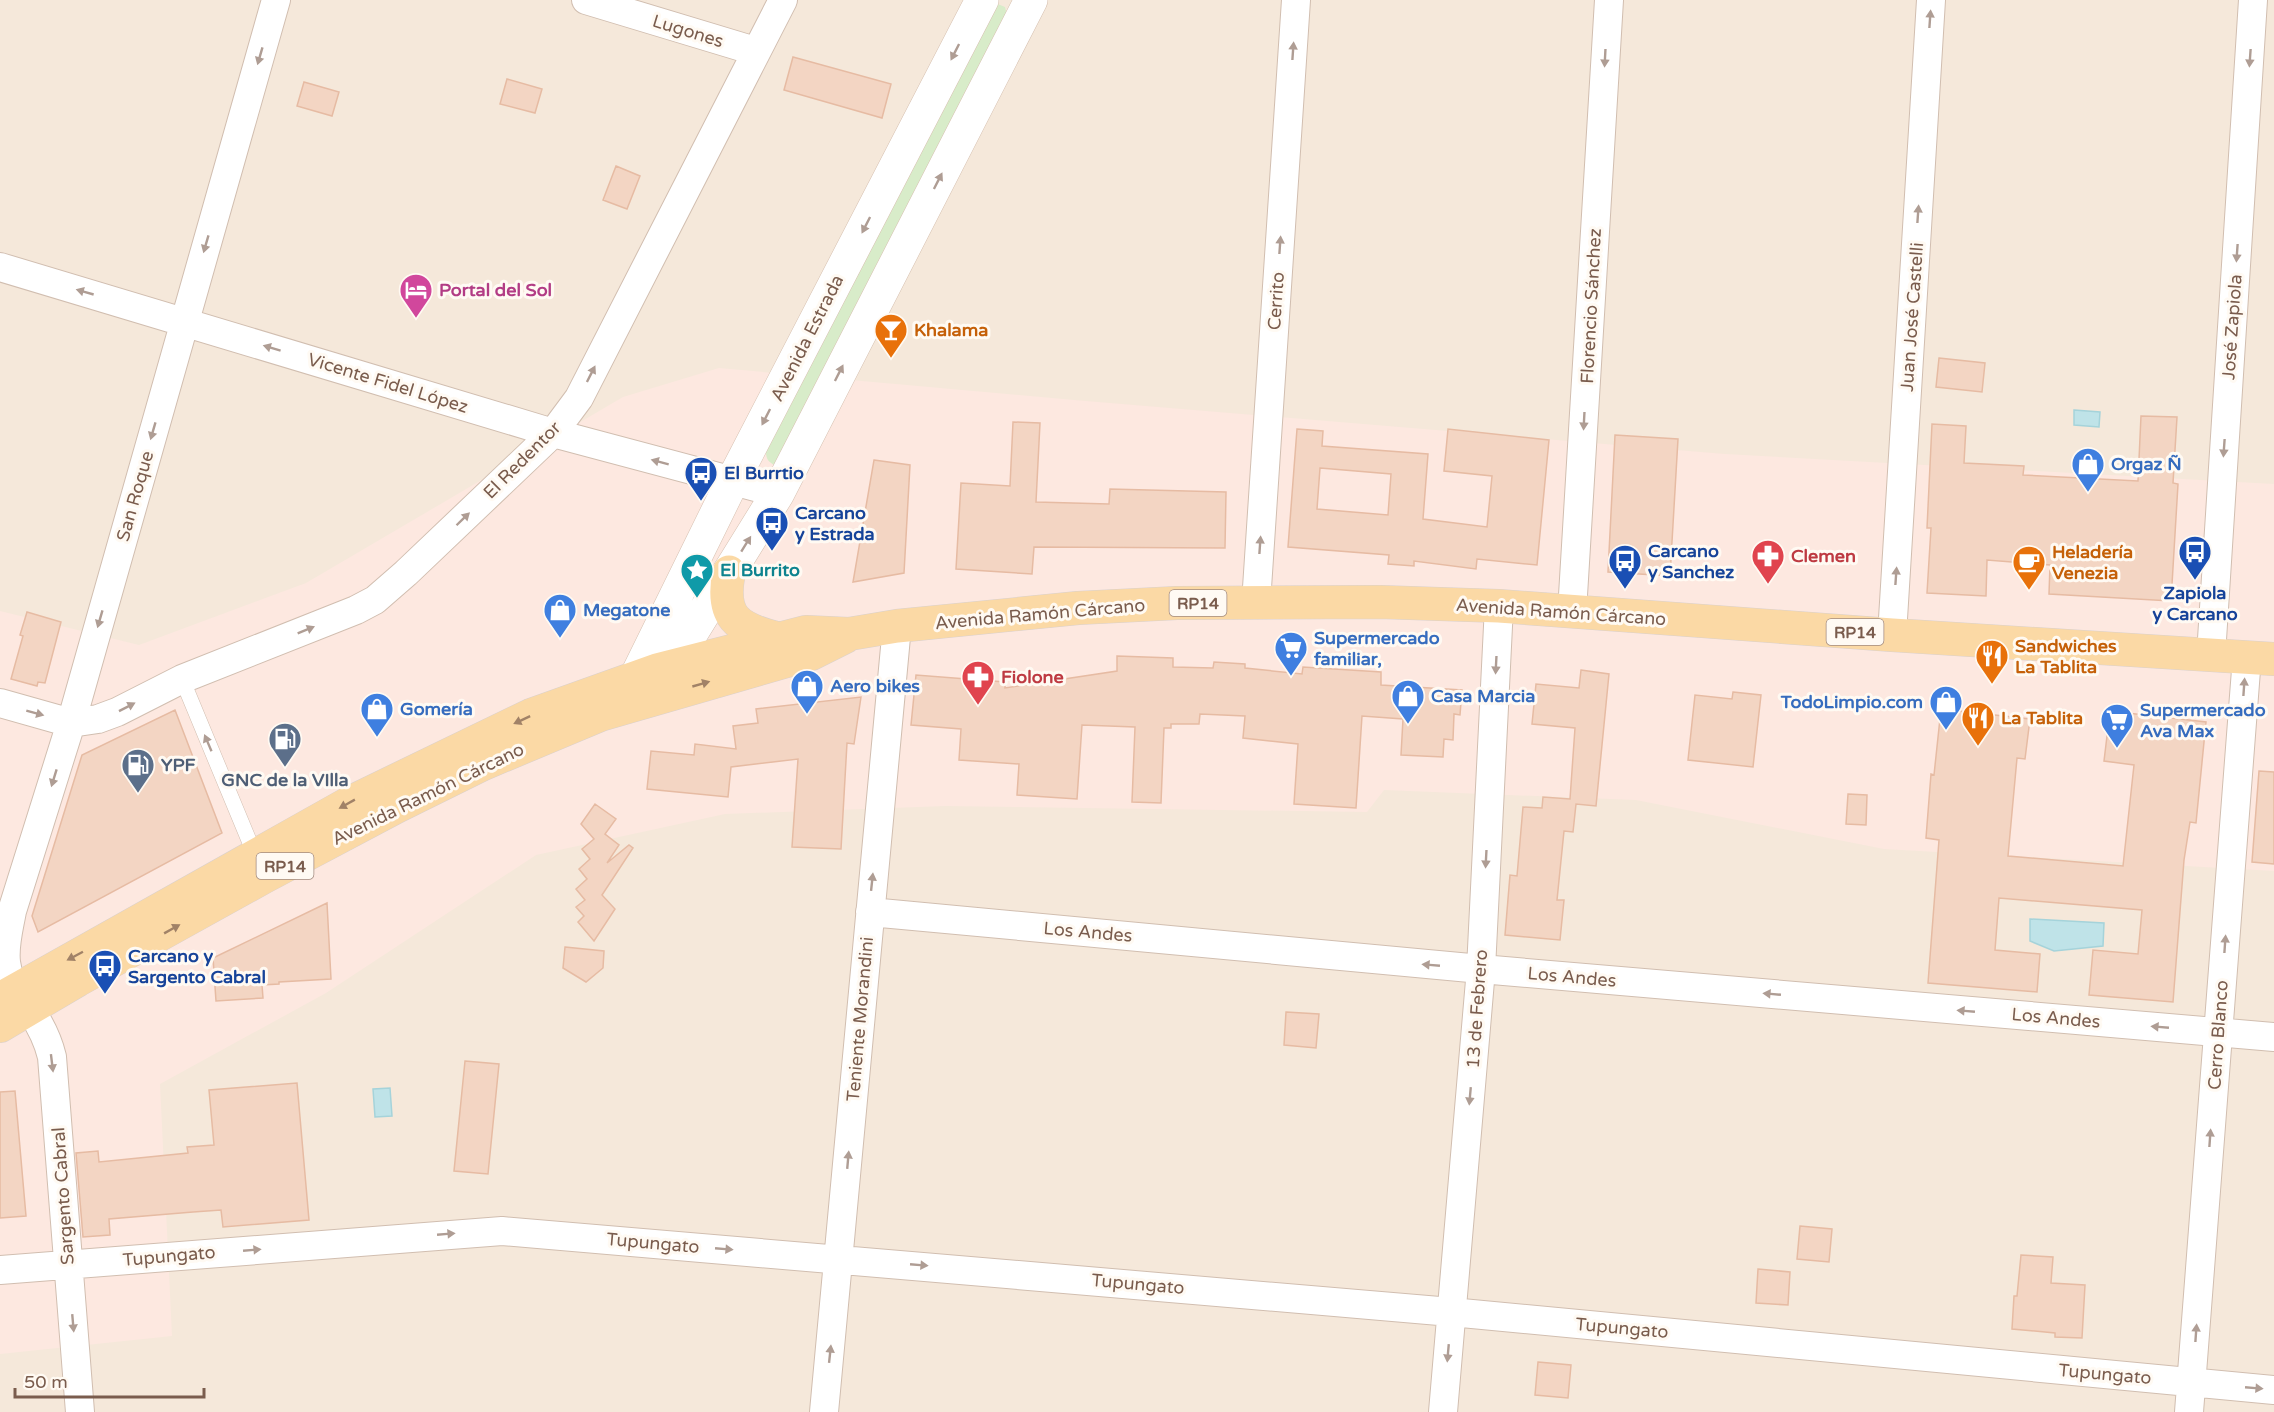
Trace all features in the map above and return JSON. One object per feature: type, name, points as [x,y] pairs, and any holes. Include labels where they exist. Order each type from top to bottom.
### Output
[{"type":"main road","name":"Avenida Estrada","points":[[636,677],[732,482],[982,0]]},
{"type":"main road","points":[[546,736],[575,712],[654,684],[671,666],[778,493],[1028,1]]},
{"type":"main road","points":[[729,572],[726,596],[732,615],[738,622],[754,632],[776,638]]},
{"type":"main road","name":"Avenida Ramón Cárcano","points":[[0,1026],[15,1000],[255,855],[386,784],[531,715],[636,677],[776,638],[806,632],[849,634],[897,626],[1078,608],[1177,603],[1380,602],[1499,606],[1892,635],[2260,658]]},
{"type":"main road","name":"Avenida Ramón Cárcano","points":[[15,1000],[78,980],[387,811],[546,736],[624,707],[811,654],[849,634]]},
{"type":"street","name":"San Roque","points":[[15,1000],[6,963],[6,942],[12,911],[71,723],[276,0]]},
{"type":"street","name":"Lugones","points":[[586,0],[755,51]]},
{"type":"street","name":"El Redentor","points":[[71,723],[98,719],[117,712],[182,680],[337,618],[375,600],[553,433],[579,398],[783,0]]},
{"type":"street","name":"Cerrito","points":[[1256,603],[1296,0]]},
{"type":"street","name":"Florencio Sánchez","points":[[1572,612],[1609,0]]},
{"type":"street","name":"Juan José Castelli","points":[[1892,635],[1931,0]]},
{"type":"street","name":"José Zapiola","points":[[2211,655],[2253,0]]},
{"type":"street","name":"Vicente Fidel López","points":[[0,267],[553,433],[778,493]]},
{"type":"street","name":"13 de Febrero","points":[[1443,1412],[1481,969],[1499,606]]},
{"type":"street","name":"Teniente Morandini","points":[[824,1412],[897,626]]},
{"type":"street","name":"Cerro Blanco","points":[[2189,1412],[2218,1032],[2260,658]]},
{"type":"street","points":[[0,703],[71,723]]},
{"type":"street","name":"Los Andes","points":[[870,912],[1481,969],[2274,1037]]},
{"type":"street","name":"Sargento Cabral","points":[[15,1000],[48,1039],[52,1057],[80,1412]]},
{"type":"street","name":"Tupungato","points":[[0,1270],[502,1231],[1451,1312],[2274,1390]]},
{"type":"lane","points":[[182,680],[255,855]]},
{"type":"shaded area","points":[[0,0],[2274,0],[2274,1412],[0,1412]]},
{"type":"shaded area","points":[[719,368],[1725,454],[2274,484],[2274,871],[1884,849],[1636,800],[1384,790],[1367,812],[945,806],[725,814],[536,855],[326,993],[160,1084],[172,1336],[0,1354],[0,611],[139,645],[306,583],[623,397]]},
{"type":"green space","points":[[995,3],[1005,7],[1007,15],[775,465],[767,459],[766,452]]},
{"type":"water","points":[[2074,410],[2100,412],[2099,427],[2074,425]]},
{"type":"water","points":[[2030,919],[2104,923],[2103,946],[2054,951],[2030,941]]},
{"type":"water","points":[[390,1088],[392,1116],[375,1117],[373,1089]]},
{"type":"building","points":[[793,57],[891,84],[882,118],[784,90]]},
{"type":"building","points":[[507,79],[542,89],[535,113],[500,104]]},
{"type":"building","points":[[304,82],[339,92],[332,116],[297,106]]},
{"type":"building","points":[[616,166],[640,176],[627,209],[603,200]]},
{"type":"building","points":[[1939,358],[1985,363],[1982,392],[1936,387]]},
{"type":"building","points":[[2141,416],[2177,417],[2173,483],[2178,484],[2171,601],[2049,594],[2050,565],[1987,560],[1986,596],[1927,593],[1931,528],[1927,528],[1932,424],[1966,426],[1964,463],[2024,466],[2023,475],[2138,481]]},
{"type":"building","points":[[1013,422],[1040,423],[1036,502],[1109,504],[1110,489],[1226,492],[1225,548],[1034,547],[1032,574],[956,569],[961,483],[1010,486]]},
{"type":"building","points":[[1297,429],[1323,431],[1322,446],[1428,454],[1423,519],[1487,527],[1492,476],[1444,471],[1448,429],[1549,440],[1537,565],[1477,559],[1476,569],[1414,561],[1414,566],[1388,564],[1389,555],[1288,547]],"holes":[[[1320,468],[1391,474],[1388,515],[1317,509]]]},
{"type":"building","points":[[1615,435],[1678,439],[1670,576],[1608,572]]},
{"type":"building","points":[[874,460],[910,465],[904,573],[853,582]]},
{"type":"building","points":[[27,612],[61,622],[45,683],[38,682],[37,686],[11,679]]},
{"type":"building","points":[[1117,656],[1173,658],[1173,667],[1213,668],[1214,662],[1245,664],[1245,668],[1302,674],[1303,667],[1381,672],[1381,685],[1462,690],[1460,715],[1454,714],[1453,740],[1444,739],[1443,757],[1401,755],[1403,719],[1362,716],[1356,808],[1294,804],[1298,744],[1243,738],[1245,716],[1200,714],[1199,724],[1171,724],[1171,728],[1164,728],[1161,803],[1132,802],[1135,727],[1082,725],[1077,799],[1017,795],[1019,764],[959,760],[961,729],[911,725],[916,675],[1005,682],[1005,688],[1117,671]]},
{"type":"building","points":[[1581,670],[1609,674],[1596,806],[1576,804],[1573,832],[1564,831],[1557,900],[1564,900],[1560,940],[1505,935],[1510,875],[1517,876],[1523,807],[1542,808],[1543,797],[1570,799],[1575,728],[1532,724],[1536,684],[1579,688]]},
{"type":"building","points":[[1733,692],[1761,695],[1753,767],[1688,760],[1695,695],[1732,699]]},
{"type":"building","points":[[861,697],[854,744],[847,743],[841,849],[792,847],[798,759],[731,767],[728,797],[647,789],[651,751],[694,755],[695,744],[736,749],[733,726],[758,723],[756,709]]},
{"type":"building","points":[[1941,709],[2030,719],[2025,759],[2017,758],[2008,856],[2123,866],[2134,765],[2104,761],[2110,711],[2206,722],[2196,823],[2190,822],[2184,860],[2173,1002],[2089,995],[2093,950],[2138,954],[2142,910],[1999,898],[1995,950],[2040,954],[2037,992],[1928,983],[1939,840],[1926,838],[1931,774],[1934,775]]},
{"type":"building","name":"YPF","points":[[175,710],[222,833],[38,932],[32,916],[82,755]]},
{"type":"building","points":[[2259,771],[2274,772],[2274,864],[2252,862]]},
{"type":"building","points":[[1848,794],[1867,795],[1866,825],[1846,824]]},
{"type":"building","points":[[595,804],[616,819],[605,834],[619,845],[607,863],[629,845],[633,848],[602,895],[615,909],[594,941],[578,922],[584,916],[576,907],[585,900],[576,889],[587,879],[579,869],[590,859],[582,849],[594,839],[581,824]]},
{"type":"building","points":[[327,903],[331,979],[262,985],[263,998],[216,1001],[213,958]]},
{"type":"building","points":[[565,947],[604,951],[603,968],[586,982],[563,968]]},
{"type":"building","points":[[1286,1012],[1319,1014],[1316,1048],[1284,1045]]},
{"type":"building","points":[[465,1061],[499,1064],[488,1174],[454,1171]]},
{"type":"building","points":[[297,1083],[309,1220],[223,1227],[221,1210],[193,1212],[109,1219],[110,1235],[83,1237],[76,1153],[98,1151],[99,1162],[188,1153],[187,1147],[214,1145],[209,1090]]},
{"type":"building","points":[[15,1091],[26,1216],[0,1218],[0,1092]]},
{"type":"building","points":[[1800,1226],[1832,1229],[1829,1262],[1797,1259]]},
{"type":"building","points":[[2021,1255],[2053,1257],[2051,1283],[2085,1285],[2082,1338],[2055,1337],[2055,1333],[2012,1329],[2014,1296],[2017,1296]]},
{"type":"building","points":[[1758,1269],[1790,1272],[1788,1305],[1756,1303]]},
{"type":"building","points":[[1538,1362],[1571,1365],[1568,1398],[1535,1395]]},
{"type":"place","name":"Portal del Sol","points":[[416,319]]},
{"type":"place","name":"Khalama","points":[[891,359]]},
{"type":"place","name":"Orgaz Ñ","points":[[2088,493]]},
{"type":"place","name":"El Burrtio","points":[[701,502]]},
{"type":"place","name":"Carcano y Estrada","points":[[772,552]]},
{"type":"place","name":"Zapiola y Carcano","points":[[2195,581]]},
{"type":"place","name":"Clemen","points":[[1768,585]]},
{"type":"place","name":"Carcano y Sanchez","points":[[1625,590]]},
{"type":"place","name":"Heladería Venezia","points":[[2029,591]]},
{"type":"place","name":"El Burrito","points":[[697,599]]},
{"type":"place","name":"Megatone","points":[[560,639]]},
{"type":"place","name":"Supermercado familiar,","points":[[1291,677]]},
{"type":"place","name":"Sandwiches La Tablita","points":[[1992,685]]},
{"type":"place","name":"Fiolone","points":[[978,706]]},
{"type":"place","name":"Aero bikes","points":[[807,715]]},
{"type":"place","name":"Casa Marcia","points":[[1408,725]]},
{"type":"place","name":"TodoLimpio.com","points":[[1946,731]]},
{"type":"place","name":"Gomería","points":[[377,738]]},
{"type":"place","name":"La Tablita","points":[[1978,747]]},
{"type":"place","name":"Supermercado Ava Max","points":[[2117,749]]},
{"type":"place","name":"GNC de la VIlla","points":[[285,768]]},
{"type":"place","name":"YPF","points":[[138,794]]},
{"type":"place","name":"Carcano y Sargento Cabral","points":[[105,995]]}]
